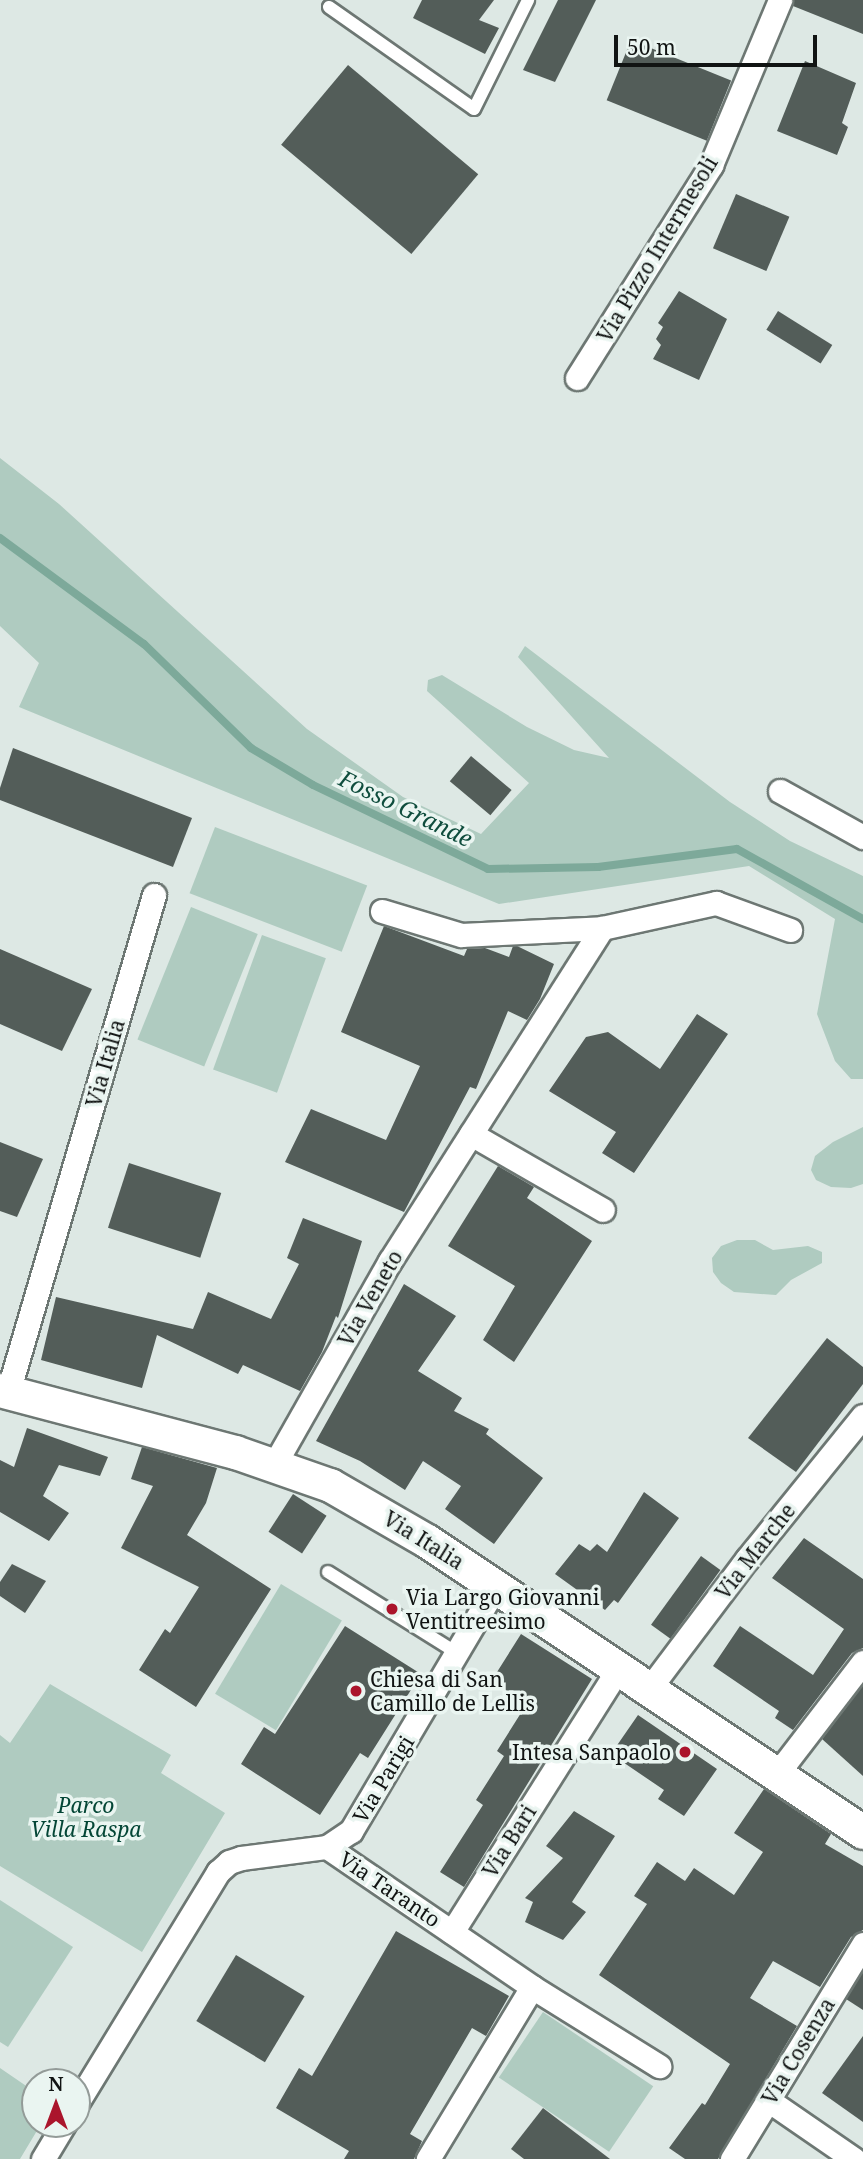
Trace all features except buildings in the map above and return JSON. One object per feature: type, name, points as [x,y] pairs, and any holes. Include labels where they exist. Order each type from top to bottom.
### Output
[{"type":"main road","name":"Via Italia","points":[[4,1391],[145,1427],[274,1465],[330,1485],[378,1511],[496,1586],[862,1829]]},
{"type":"street","name":"Via Pizzo Intermesoli","points":[[577,378],[711,165],[780,0]]},
{"type":"street","points":[[780,791],[863,837]]},
{"type":"street","name":"Via Italia","points":[[4,1391],[154,895]]},
{"type":"street","points":[[382,911],[461,935],[602,928],[716,904],[790,930]]},
{"type":"street","name":"Via Veneto","points":[[274,1465],[390,1261],[602,928]]},
{"type":"street","points":[[471,1134],[603,1210]]},
{"type":"street","name":"Via Marche","points":[[649,1689],[747,1559],[863,1416]]},
{"type":"street","name":"Via Parigi","points":[[327,1847],[351,1830],[368,1806],[496,1586]]},
{"type":"street","points":[[776,1774],[863,1662]]},
{"type":"street","name":"Via Bari","points":[[452,1932],[618,1669]]},
{"type":"street","points":[[91,2080],[218,1872],[229,1862],[241,1858],[327,1847]]},
{"type":"street","name":"Via Taranto","points":[[327,1847],[452,1932]]},
{"type":"street","points":[[452,1932],[532,1987],[659,2066]]},
{"type":"street","name":"Via Cosenza","points":[[732,2159],[863,1944]]},
{"type":"street","points":[[428,2159],[532,1987]]},
{"type":"street","points":[[768,2100],[854,2159]]},
{"type":"street","points":[[43,2159],[56,2138]]},
{"type":"lane","points":[[329,7],[474,109],[528,0]]},
{"type":"lane","points":[[328,1573],[457,1653]]},
{"type":"green space","points":[[0,458],[59,504],[307,729],[403,797],[481,834],[529,783],[427,691],[428,680],[442,675],[527,727],[574,750],[609,758],[518,657],[525,646],[730,802],[790,841],[863,876],[863,1079],[851,1079],[835,1061],[817,1014],[835,919],[749,866],[499,904],[19,707],[39,663],[0,626]]},
{"type":"green space","points":[[215,827],[367,885],[342,952],[190,893]]},
{"type":"green space","points":[[191,907],[258,934],[204,1067],[137,1040]]},
{"type":"green space","points":[[262,935],[326,958],[277,1093],[213,1069]]},
{"type":"green space","points":[[863,1127],[863,1184],[851,1188],[831,1187],[816,1180],[811,1170],[815,1156],[833,1142]]},
{"type":"green space","points":[[737,1240],[755,1240],[773,1250],[808,1246],[822,1252],[822,1263],[791,1280],[776,1295],[734,1292],[721,1283],[713,1272],[712,1258],[721,1246]]},
{"type":"green space","points":[[281,1584],[342,1621],[276,1730],[215,1694]]},
{"type":"green space","name":"Parco Villa Raspa","points":[[50,1684],[171,1755],[161,1773],[225,1813],[142,1952],[0,1866],[0,1735],[10,1743]]},
{"type":"green space","points":[[0,1900],[73,1947],[8,2047],[0,2042]]},
{"type":"green space","points":[[543,2012],[653,2086],[609,2152],[499,2077]]},
{"type":"green space","points":[[0,2068],[21,2082],[21,2138],[33,2138],[20,2159],[0,2159]]},
{"type":"waterway","name":"Fosso Grande","points":[[0,538],[144,644],[251,748],[313,785],[488,869],[598,867],[737,849],[863,919]]},
{"type":"place","name":"Via Largo Giovanni Ventitreesimo","points":[[392,1609]]},
{"type":"place","name":"Chiesa di San Camillo de Lellis","points":[[356,1691]]},
{"type":"place","name":"Intesa Sanpaolo","points":[[685,1752]]}]
